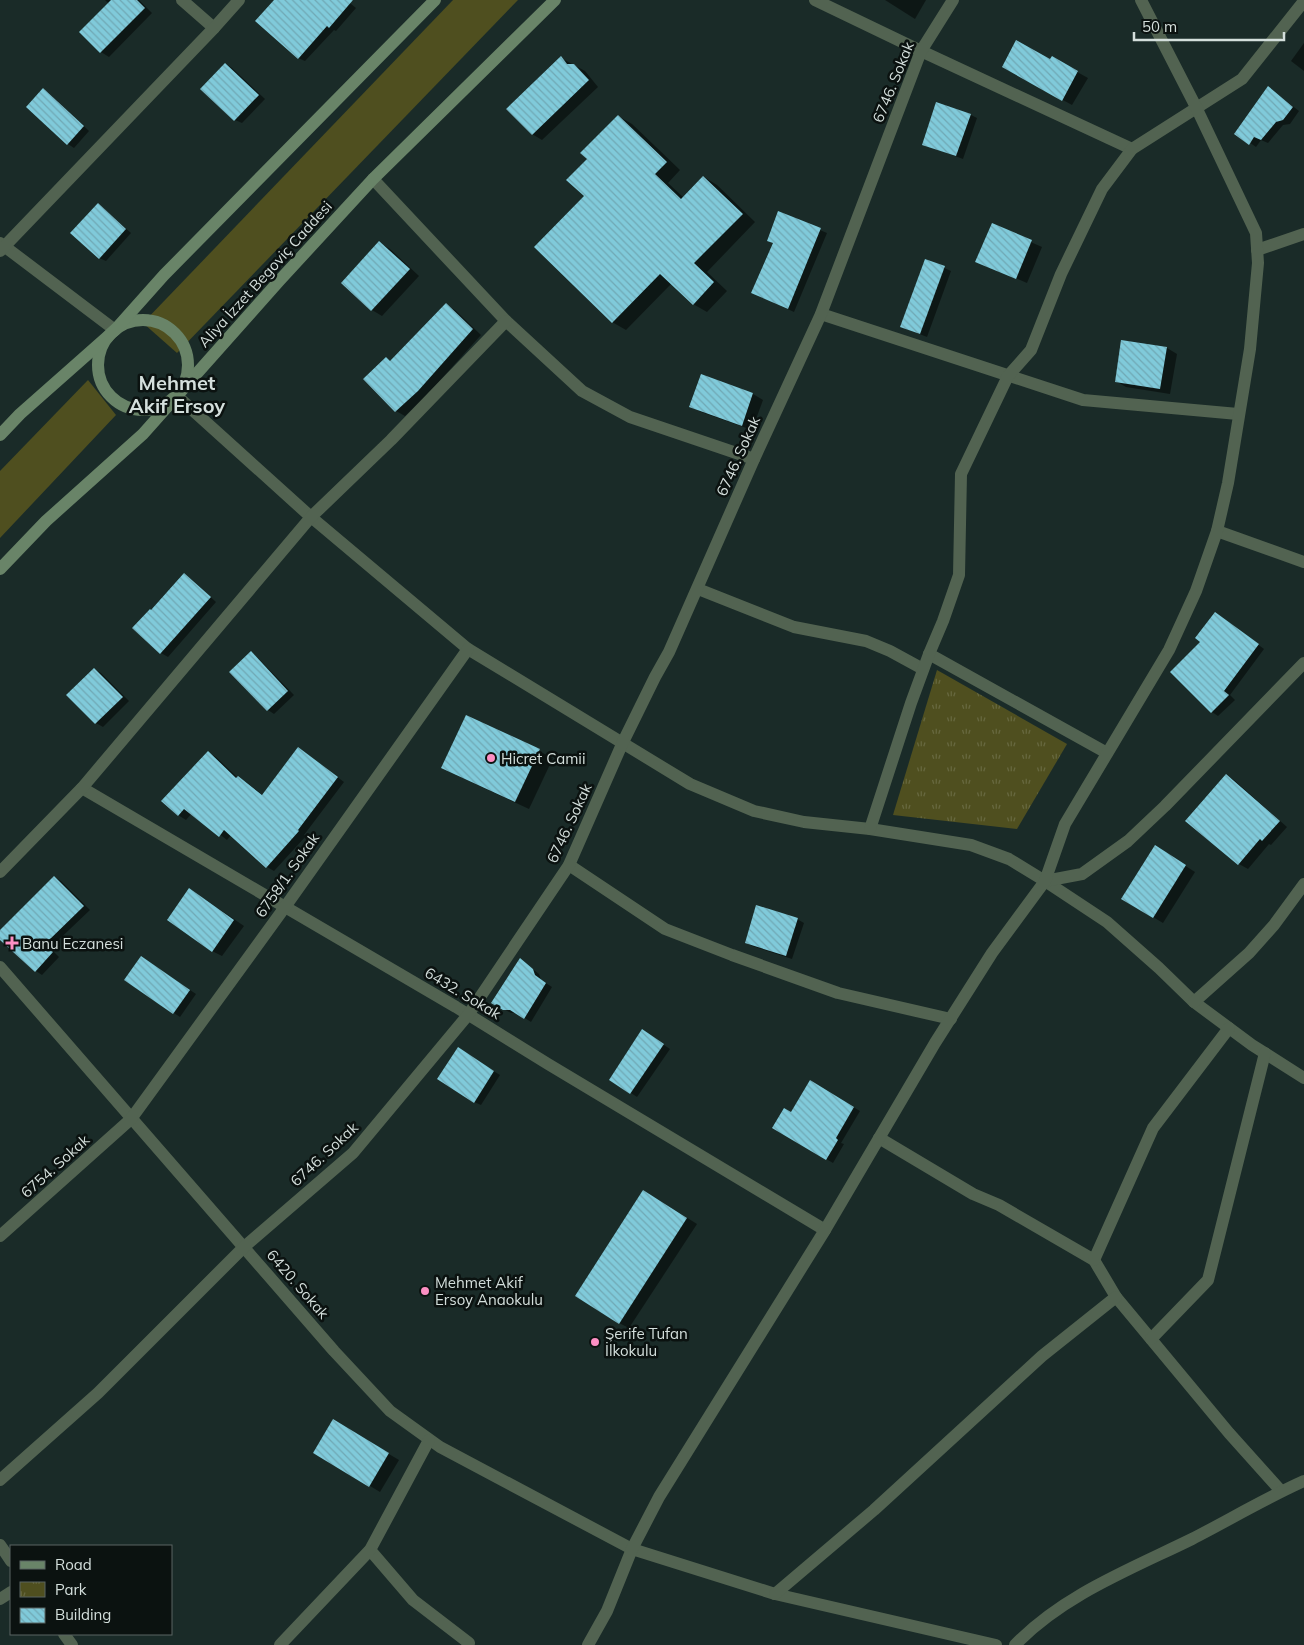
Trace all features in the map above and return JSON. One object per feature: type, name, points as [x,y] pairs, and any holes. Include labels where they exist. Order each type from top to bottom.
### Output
[{"type":"main road","points":[[0,436],[20,414],[115,330],[128,323],[143,320],[158,322],[171,329],[182,340],[188,354],[189,369],[185,384],[177,396],[165,406],[151,410],[136,411],[122,406],[110,397],[102,384],[98,370],[99,355],[105,341],[115,330],[164,275],[435,0]]},
{"type":"main road","name":"Aliya İzzet Begoviç Caddesi","points":[[0,570],[46,521],[142,434],[373,179],[555,0]]},
{"type":"street","points":[[182,0],[214,28]]},
{"type":"street","points":[[115,330],[1,247],[239,0]]},
{"type":"street","points":[[816,0],[1132,149]]},
{"type":"street","name":"6746. Sokak","points":[[0,1480],[98,1393],[244,1247],[353,1153],[468,1015],[569,865],[623,742],[669,652],[698,589],[754,459],[821,314],[921,51],[953,0]]},
{"type":"street","points":[[588,1645],[608,1611],[632,1549],[659,1496],[825,1230],[951,1018],[992,953],[1045,881],[1065,824],[1169,650],[1196,591],[1217,531],[1228,483],[1250,350],[1258,264],[1256,233],[1196,108],[1141,0]]},
{"type":"street","points":[[870,829],[929,654],[943,621],[959,574],[961,474],[1008,376],[1031,350],[1061,274],[1102,189],[1132,149],[1242,79],[1304,1]]},
{"type":"street","points":[[373,179],[506,321],[582,391],[630,417],[754,459]]},
{"type":"street","points":[[1257,250],[1304,234]]},
{"type":"street","points":[[821,314],[1084,400],[1238,414]]},
{"type":"street","points":[[0,872],[82,788],[311,517],[390,440],[506,321]]},
{"type":"street","points":[[177,396],[311,517],[468,649],[690,784],[754,811],[804,822],[870,829],[971,845],[1009,859],[1107,922],[1194,1002],[1265,1053],[1304,1078]]},
{"type":"street","points":[[1217,531],[1304,562]]},
{"type":"street","points":[[698,589],[794,628],[866,641],[890,651],[924,670]]},
{"type":"street","name":"6758/1. Sokak","points":[[131,1119],[285,907],[468,649]]},
{"type":"street","points":[[929,654],[1107,753]]},
{"type":"street","points":[[1045,881],[1082,874],[1128,841],[1165,806],[1304,663]]},
{"type":"street","name":"6432. Sokak","points":[[82,788],[468,1015],[825,1230]]},
{"type":"street","points":[[569,865],[665,929],[838,993],[951,1018]]},
{"type":"street","points":[[1194,1002],[1249,953],[1274,925],[1304,884]]},
{"type":"street","name":"6420. Sokak","points":[[0,967],[131,1119],[185,1177],[334,1351],[390,1411],[429,1440],[532,1498],[632,1549],[775,1594],[996,1645]]},
{"type":"street","points":[[1094,1260],[1153,1128],[1229,1028]]},
{"type":"street","points":[[1151,1339],[1208,1280],[1265,1053]]},
{"type":"street","name":"6754. Sokak","points":[[2,1232],[131,1119]]},
{"type":"street","points":[[879,1138],[973,1194],[999,1205],[1094,1260],[1116,1297],[1281,1491]]},
{"type":"street","points":[[775,1594],[874,1510],[1042,1356],[1116,1297]]},
{"type":"street","points":[[280,1645],[370,1550],[429,1440]]},
{"type":"street","points":[[1015,1645],[1024,1635],[1067,1603],[1115,1576],[1304,1481]]},
{"type":"street","points":[[0,1545],[10,1560]]},
{"type":"street","points":[[370,1550],[413,1600],[469,1643]]},
{"type":"green space","points":[[453,0],[518,0],[177,353],[143,323]]},
{"type":"green space","points":[[88,380],[116,415],[0,538],[0,471]]},
{"type":"green space","points":[[937,670],[1067,744],[1017,829],[893,815]]},
{"type":"building","points":[[111,0],[137,0],[145,8],[100,53],[79,32]]},
{"type":"building","points":[[274,0],[353,0],[329,28],[327,26],[298,59],[255,21]]},
{"type":"building","points":[[1016,40],[1050,59],[1052,56],[1078,71],[1062,101],[1002,67]]},
{"type":"building","points":[[561,56],[567,64],[574,64],[589,80],[532,135],[506,109]]},
{"type":"building","points":[[225,63],[259,95],[234,121],[200,89]]},
{"type":"building","points":[[1268,86],[1293,107],[1283,120],[1276,122],[1261,140],[1254,137],[1249,145],[1234,134]]},
{"type":"building","points":[[43,88],[84,126],[67,145],[26,107]]},
{"type":"building","points":[[936,102],[971,114],[956,156],[922,145]]},
{"type":"building","points":[[618,115],[667,162],[655,174],[681,199],[703,176],[743,214],[694,263],[714,282],[693,305],[660,274],[612,323],[534,247],[584,196],[566,180],[587,159],[580,153]]},
{"type":"building","points":[[98,203],[126,229],[99,259],[70,233]]},
{"type":"building","points":[[778,211],[821,228],[788,309],[751,293],[773,243],[767,241]]},
{"type":"building","points":[[992,223],[1032,240],[1016,279],[975,262]]},
{"type":"building","points":[[379,241],[410,269],[371,311],[341,283]]},
{"type":"building","points":[[925,259],[945,266],[920,334],[900,327]]},
{"type":"building","points":[[446,303],[473,329],[418,391],[395,412],[363,379],[386,357],[390,361]]},
{"type":"building","points":[[1121,340],[1167,347],[1160,389],[1115,382]]},
{"type":"building","points":[[701,374],[753,393],[742,426],[689,407]]},
{"type":"building","points":[[184,573],[211,597],[160,654],[132,628]]},
{"type":"building","points":[[1215,612],[1259,644],[1224,691],[1229,695],[1211,713],[1170,672],[1200,642],[1195,638]]},
{"type":"building","points":[[251,651],[288,691],[267,711],[229,672]]},
{"type":"building","points":[[94,668],[123,697],[95,724],[66,695]]},
{"type":"building","name":"Hicret Camii","points":[[466,715],[540,749],[515,802],[441,768]]},
{"type":"building","points":[[298,747],[338,777],[299,831],[266,868],[224,830],[219,837],[184,809],[178,816],[161,801],[208,751],[236,778],[238,776],[262,795]]},
{"type":"building","points":[[1226,774],[1280,821],[1262,841],[1260,839],[1238,865],[1185,821]]},
{"type":"building","points":[[1155,845],[1186,865],[1153,918],[1121,899]]},
{"type":"building","points":[[54,876],[84,906],[45,944],[53,952],[35,972],[0,940],[0,930]]},
{"type":"building","points":[[189,888],[234,920],[212,952],[167,920]]},
{"type":"building","points":[[756,905],[798,918],[786,956],[745,943]]},
{"type":"building","points":[[141,956],[190,990],[173,1014],[124,980]]},
{"type":"building","points":[[520,958],[533,969],[535,975],[546,983],[524,1019],[510,1010],[503,1010],[491,1003]]},
{"type":"building","points":[[642,1029],[664,1044],[630,1094],[609,1080]]},
{"type":"building","points":[[458,1047],[494,1071],[474,1103],[437,1079]]},
{"type":"building","points":[[810,1080],[854,1107],[826,1160],[772,1128],[784,1108],[791,1112]]},
{"type":"building","points":[[643,1190],[687,1218],[619,1324],[575,1296]]},
{"type":"building","points":[[333,1419],[389,1453],[369,1487],[313,1453]]},
{"type":"place","name":"Hicret Camii","points":[[491,758]]},
{"type":"place","name":"Banu Eczanesi","points":[[12,943]]},
{"type":"place","name":"Mehmet Akif Ersoy Anaokulu","points":[[425,1291]]},
{"type":"place","name":"Şerife Tufan İlkokulu","points":[[595,1342]]},
{"type":"district","name":"Mehmet Akif Ersoy","points":[[177,394]]}]
